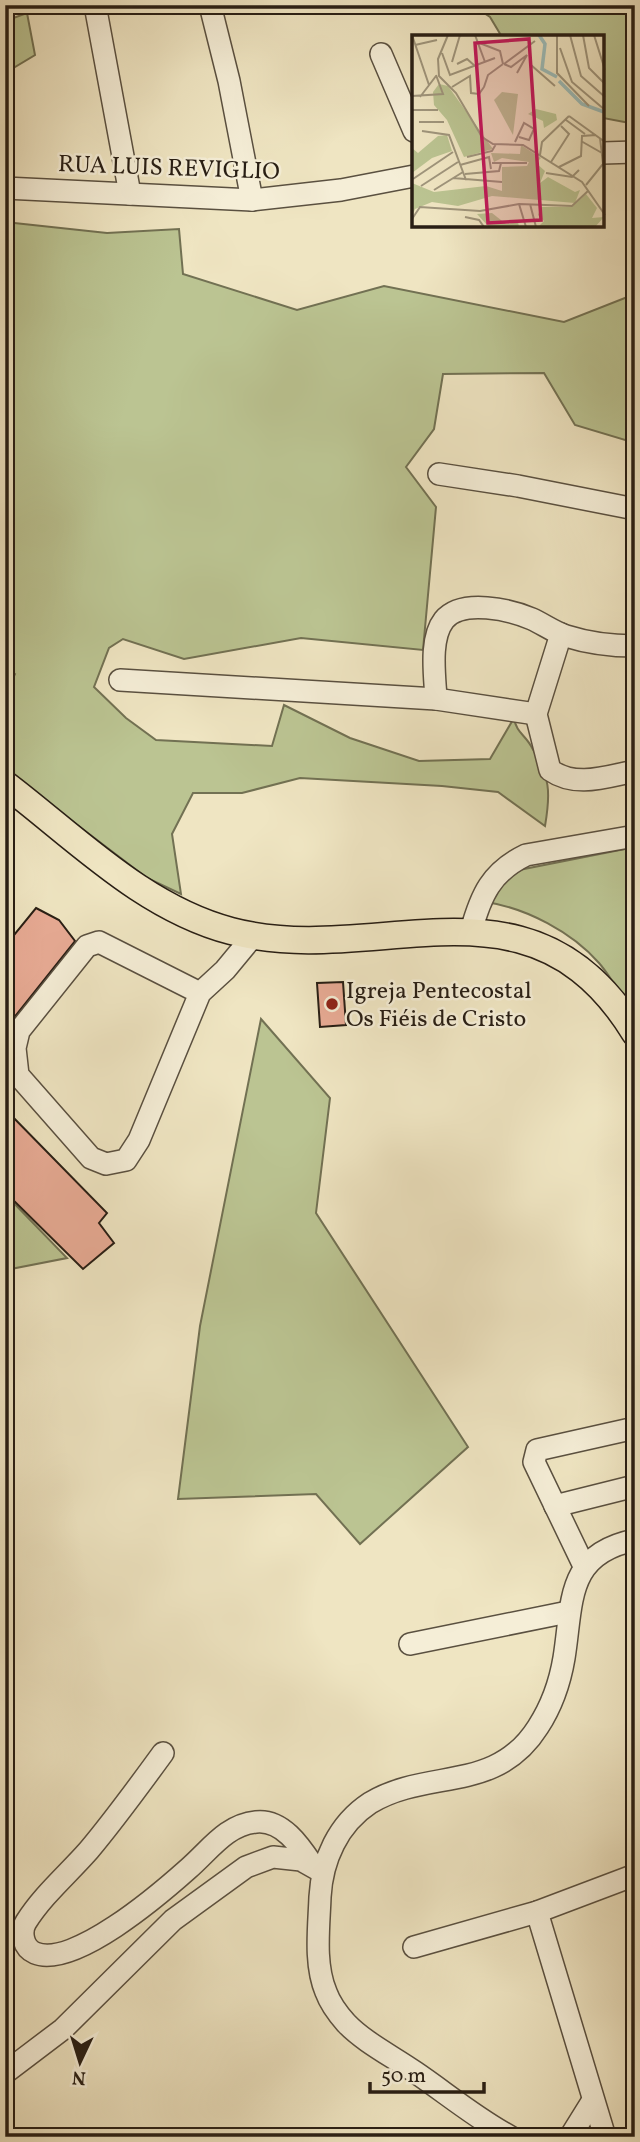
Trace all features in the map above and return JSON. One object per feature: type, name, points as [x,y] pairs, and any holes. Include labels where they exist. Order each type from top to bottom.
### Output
[{"type":"main road","points":[[5,784],[108,866],[153,897],[195,919],[254,935],[316,938],[471,931],[537,944],[566,959],[607,996],[635,1033]]},
{"type":"street","points":[[95,5],[130,194]]},
{"type":"street","points":[[210,5],[229,81],[252,200]]},
{"type":"street","points":[[381,54],[412,126]]},
{"type":"street","points":[[605,153],[635,152]]},
{"type":"street","name":"RUA LUIS REVIGLIO","points":[[5,188],[252,200],[341,190],[412,176]]},
{"type":"street","points":[[439,474],[635,509]]},
{"type":"street","points":[[436,699],[435,659],[438,637],[444,620],[460,610],[503,611],[530,618],[561,634],[585,641],[635,646]]},
{"type":"street","points":[[561,634],[536,714],[551,770],[563,779],[580,781],[635,771]]},
{"type":"street","points":[[120,680],[436,699],[536,714]]},
{"type":"street","points":[[471,931],[478,905],[489,881],[513,862],[526,855],[635,836]]},
{"type":"street","points":[[200,993],[99,942],[87,946],[19,1031],[15,1048],[18,1075],[91,1158],[106,1164],[126,1160],[139,1140],[200,993],[226,970],[254,935]]},
{"type":"street","points":[[584,1566],[534,1462],[537,1450],[635,1428]]},
{"type":"street","points":[[555,1506],[635,1486]]},
{"type":"street","points":[[317,1868],[350,1820],[371,1803],[403,1790],[488,1770],[514,1758],[537,1730],[555,1692],[564,1659],[572,1590],[584,1566],[608,1549],[635,1540]]},
{"type":"street","points":[[410,1644],[568,1612]]},
{"type":"street","points":[[163,1753],[88,1852],[37,1906],[23,1926],[23,1942],[32,1952],[46,1956],[61,1954],[98,1937],[188,1870],[235,1826],[261,1821],[274,1824],[301,1847],[317,1868],[321,1977],[336,2010],[346,2023],[370,2041],[511,2137]]},
{"type":"street","points":[[10,2066],[63,2029],[173,1920],[246,1867],[265,1858],[291,1858],[317,1868]]},
{"type":"street","points":[[414,1947],[537,1912],[635,1875]]},
{"type":"street","points":[[537,1912],[605,2137]]},
{"type":"street","points":[[570,2137],[593,2100]]},
{"type":"green space","points":[[472,5],[635,5],[635,124],[605,118],[605,35],[501,35],[490,17]]},
{"type":"green space","points":[[27,13],[35,55],[5,73],[5,21]]},
{"type":"green space","points":[[5,222],[107,233],[179,229],[183,274],[297,310],[384,286],[564,322],[635,294],[635,443],[575,425],[544,373],[443,374],[434,429],[406,467],[436,507],[423,650],[301,638],[184,659],[123,639],[109,648],[94,687],[126,718],[156,740],[272,746],[284,705],[350,738],[419,761],[490,759],[514,718],[545,776],[548,803],[545,826],[498,792],[442,786],[300,778],[242,793],[193,793],[172,834],[181,894],[147,878],[5,770],[5,694],[15,674],[5,667]]},
{"type":"green space","points":[[635,847],[635,1017],[604,969],[576,941],[532,916],[486,902],[509,872]]},
{"type":"green space","points":[[261,1019],[330,1098],[316,1213],[468,1447],[360,1544],[316,1494],[178,1499],[200,1326]]},
{"type":"green space","points":[[5,1194],[67,1258],[11,1269],[5,1274]]},
{"type":"building","points":[[36,908],[59,920],[75,941],[5,1029],[5,946]]},
{"type":"building","name":"Igreja Pentecostal Os Fiéis de Cristo","points":[[343,982],[346,1025],[320,1027],[317,983]]},
{"type":"building","points":[[5,1109],[107,1213],[99,1223],[114,1243],[83,1269],[5,1192]]},
{"type":"place","name":"Igreja Pentecostal Os Fiéis de Cristo","points":[[332,1004]]}]
